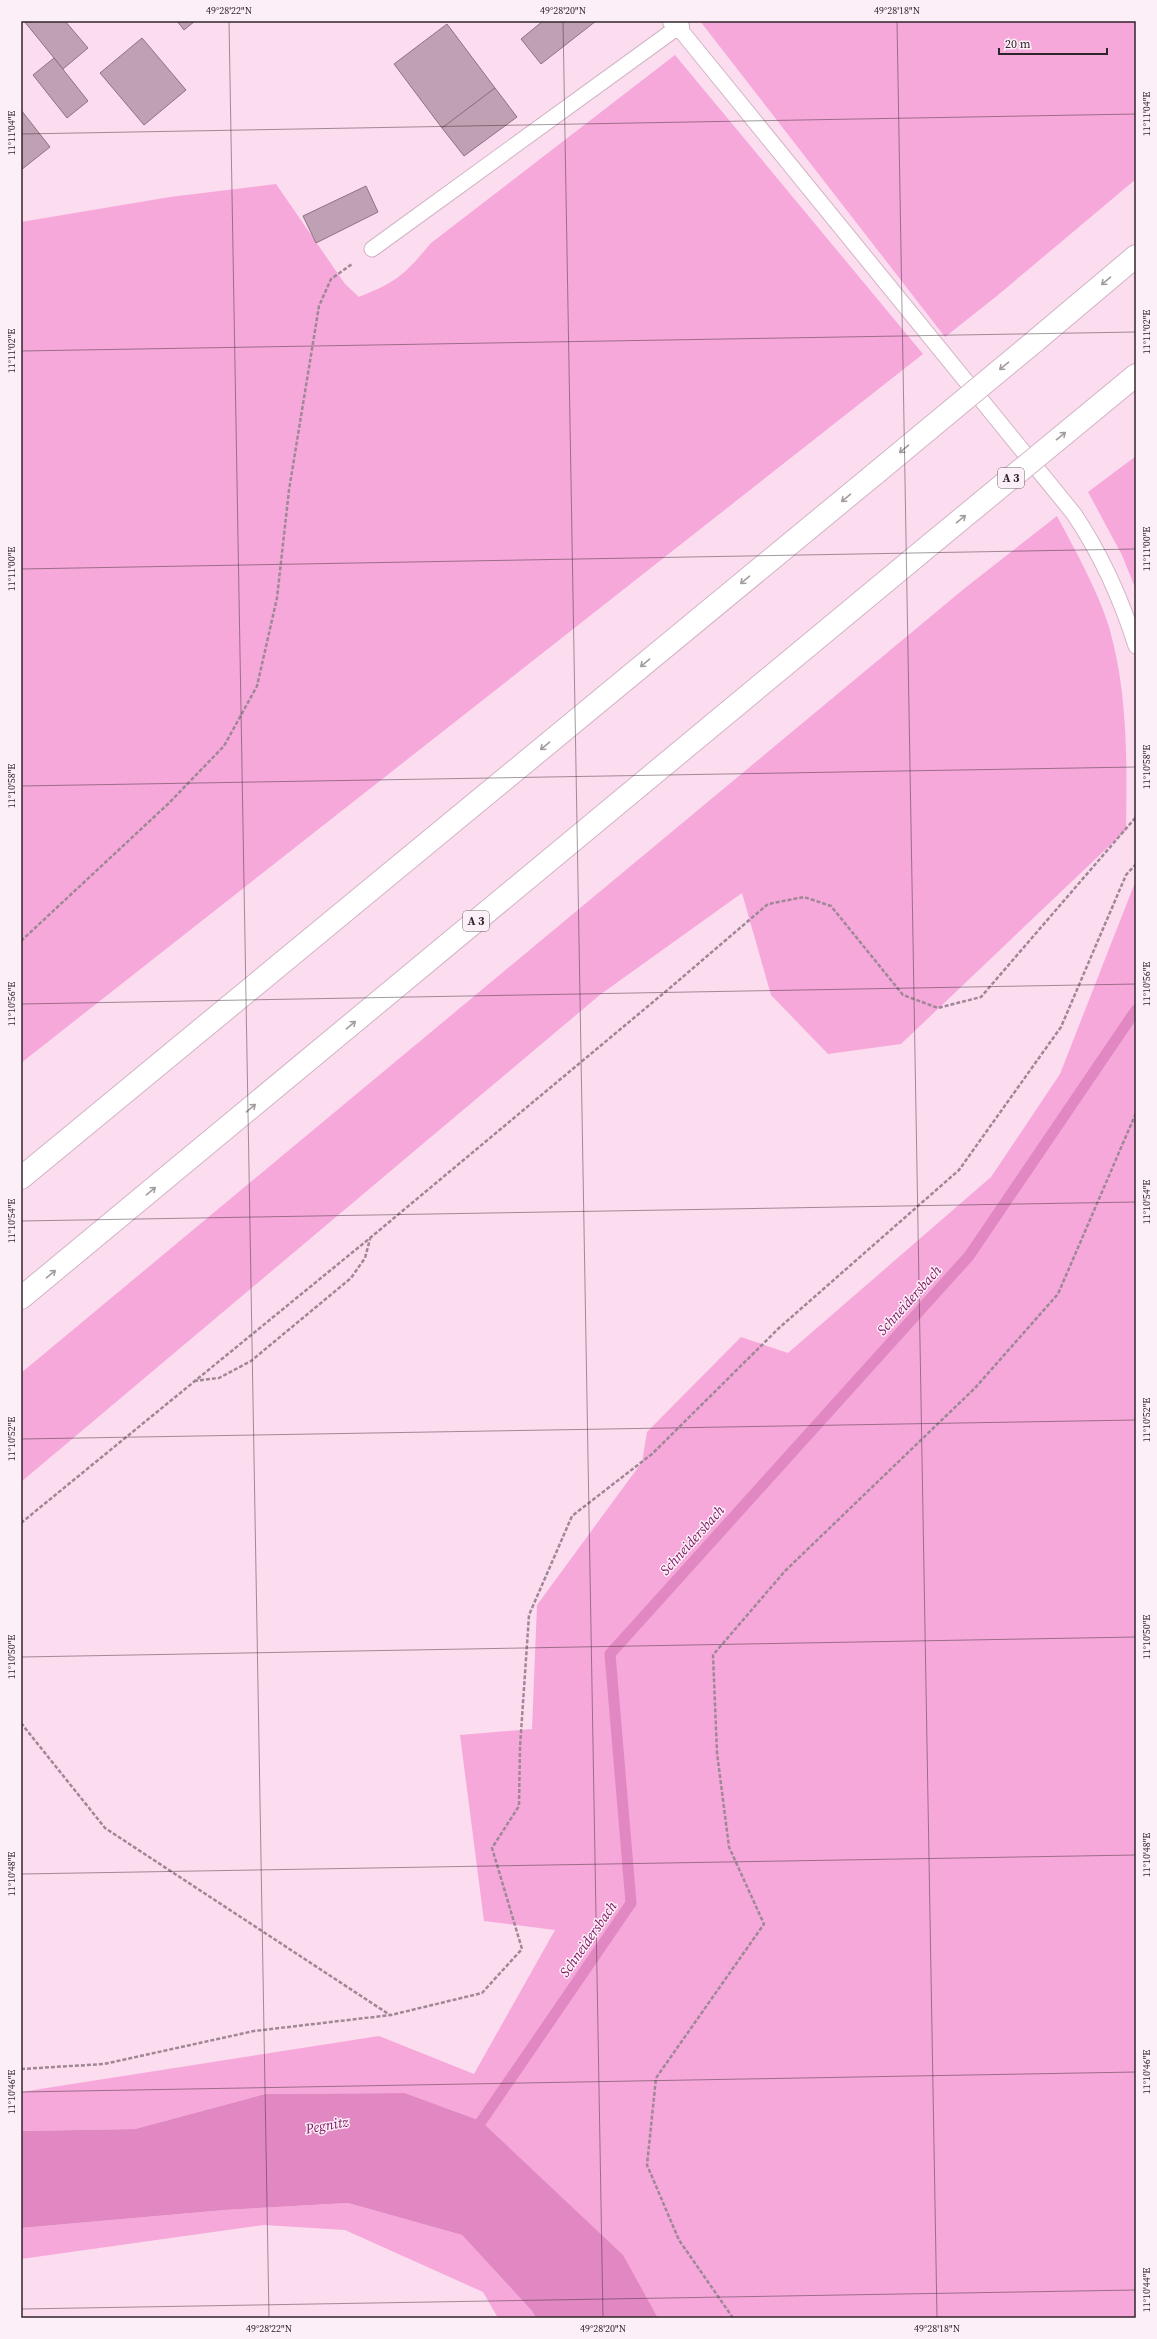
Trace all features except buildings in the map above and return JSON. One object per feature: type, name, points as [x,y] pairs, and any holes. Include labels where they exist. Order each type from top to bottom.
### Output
[{"type":"highway","points":[[21,1178],[876,473],[1136,256]]},
{"type":"highway","name":"A 3","points":[[21,1298],[1136,375]]},
{"type":"highway","points":[[1090,413],[1136,391]]},
{"type":"lane","points":[[372,249],[676,24],[1074,514],[1092,541],[1109,573],[1125,611],[1136,646]]},
{"type":"path","points":[[21,941],[169,803],[224,746],[257,686],[277,598],[289,490],[319,306],[331,279],[372,249]]},
{"type":"path","points":[[21,1523],[370,1238],[671,988],[768,904],[804,897],[831,906],[903,995],[938,1008],[981,997],[1136,817]]},
{"type":"path","points":[[21,2069],[104,2064],[254,2031],[390,2015],[482,1993],[522,1949],[492,1848],[518,1806],[520,1747],[529,1615],[572,1516],[652,1454],[779,1328],[959,1170],[1061,1027],[1126,875],[1136,864]]},
{"type":"path","points":[[733,2318],[679,2240],[647,2165],[656,2078],[764,1924],[729,1846],[717,1753],[713,1655],[785,1571],[975,1388],[1058,1294],[1136,1113]]},
{"type":"path","points":[[194,1381],[219,1378],[251,1361],[351,1278],[365,1258],[370,1238]]},
{"type":"path","points":[[21,1723],[105,1828],[390,2015]]},
{"type":"shaded area","points":[[700,21],[1136,21],[1136,179],[998,295],[945,337]]},
{"type":"shaded area","points":[[675,55],[923,354],[21,1063],[21,222],[170,197],[276,184],[345,284],[359,297],[383,287],[400,276],[431,243]]},
{"type":"shaded area","points":[[1136,456],[1136,590],[1122,555],[1088,492]]},
{"type":"shaded area","points":[[1057,516],[1099,599],[1109,627],[1115,652],[1120,677],[1125,727],[1126,830],[901,1044],[828,1054],[771,995],[742,893],[601,994],[21,1482],[21,1373],[965,588]]},
{"type":"shaded area","points":[[1136,880],[1136,2318],[658,2318],[622,2255],[481,2121],[405,2093],[265,2094],[135,2129],[21,2131],[21,2092],[379,2036],[474,2074],[555,1930],[484,1921],[460,1735],[532,1729],[537,1605],[642,1462],[647,1432],[741,1337],[788,1353],[991,1177],[1060,1074]]},
{"type":"shaded area","points":[[348,2203],[462,2235],[532,2311],[536,2318],[498,2318],[483,2292],[345,2230],[264,2225],[21,2259],[21,2228],[225,2210]]},
{"type":"water","name":"Pegnitz","points":[[405,2093],[481,2121],[623,2255],[658,2318],[536,2318],[532,2311],[462,2235],[348,2203],[225,2210],[21,2228],[21,2131],[135,2129],[265,2094]]},
{"type":"waterway","name":"Schneidersbach","points":[[474,2132],[631,1903],[610,1654],[969,1256],[1136,1010]]}]
